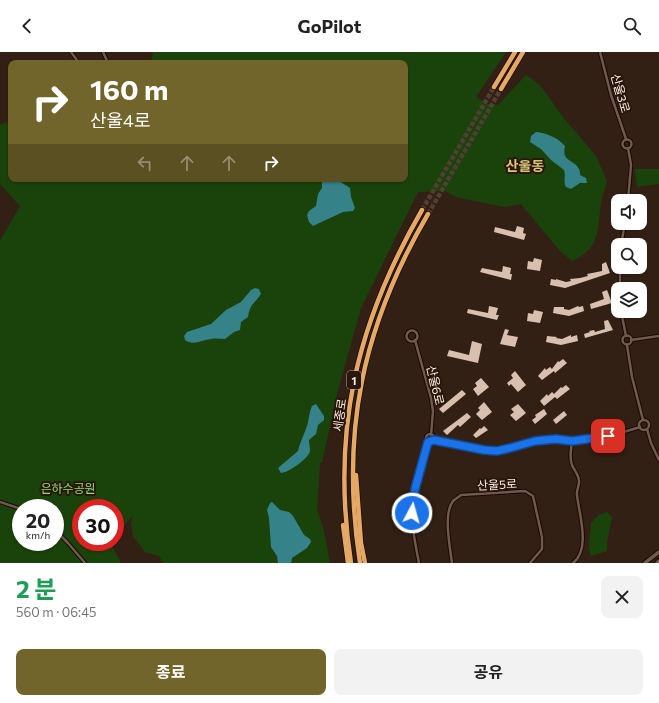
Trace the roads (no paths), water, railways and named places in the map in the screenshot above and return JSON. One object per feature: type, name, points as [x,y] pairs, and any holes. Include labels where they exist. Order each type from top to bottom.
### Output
[{"type":"highway","points":[[494,87],[515,52]]},
{"type":"highway","points":[[501,89],[523,52]]},
{"type":"highway","name":"세종로","points":[[351,563],[344,506],[344,452],[354,379],[370,322],[393,263],[422,210]]},
{"type":"highway","name":"세종로","points":[[360,563],[353,508],[352,454],[355,421],[366,362],[377,323],[400,266],[428,214]]},
{"type":"highway","points":[[348,419],[342,448],[341,479],[344,540],[348,563]]},
{"type":"highway","points":[[355,421],[357,500],[361,543],[365,563]]},
{"type":"main road","points":[[645,563],[659,552]]},
{"type":"street","name":"산울3로","points":[[600,52],[611,95],[626,139]]},
{"type":"street","points":[[628,148],[624,148],[622,145],[626,139],[631,142],[631,146],[628,148],[630,165],[628,194]]},
{"type":"street","points":[[622,318],[626,336],[629,336],[631,340]]},
{"type":"street","points":[[413,330],[417,333],[418,336],[414,340],[408,339],[407,336],[409,331],[413,330]]},
{"type":"street","points":[[626,336],[622,338],[622,341],[627,345],[632,377],[643,420],[640,423],[640,427]]},
{"type":"street","points":[[631,340],[659,336]]},
{"type":"street","name":"산울6로","points":[[414,340],[431,397],[433,411],[431,435],[426,438],[428,442]]},
{"type":"street","points":[[627,345],[631,343],[631,340]]},
{"type":"street","points":[[643,420],[649,423],[649,427],[647,429],[659,460]]},
{"type":"street","points":[[419,563],[412,513],[415,489],[428,442],[434,440],[484,450],[497,451],[535,441],[556,439],[572,441],[618,434],[640,427],[643,430],[647,429]]},
{"type":"street","points":[[431,435],[434,437],[434,440]]},
{"type":"street","points":[[572,441],[571,460],[579,481],[576,492],[583,531],[578,559],[573,563]]},
{"type":"street","name":"산울5로","points":[[452,563],[448,528],[449,510],[453,500],[461,495],[525,491],[533,496],[542,537],[542,550],[530,563]]},
{"type":"street","points":[[0,502],[12,506]]},
{"type":"street","points":[[64,538],[85,563]]},
{"type":"water","points":[[536,132],[552,136],[565,146],[564,151],[566,158],[577,166],[580,175],[586,178],[587,183],[580,183],[571,189],[566,187],[564,170],[551,160],[541,149],[530,142],[531,136]]},
{"type":"water","points":[[322,182],[341,182],[350,188],[351,197],[355,208],[353,211],[343,212],[313,226],[309,222],[307,215],[309,211],[316,206],[318,194],[322,188]]},
{"type":"water","points":[[255,288],[259,289],[261,294],[251,307],[248,317],[241,322],[240,330],[234,332],[225,339],[213,339],[194,343],[185,340],[184,336],[187,332],[211,324],[226,310],[241,302],[251,290]]},
{"type":"water","points":[[316,404],[324,416],[324,420],[318,425],[316,434],[309,440],[310,450],[307,457],[289,470],[281,473],[278,468],[298,451],[312,406]]},
{"type":"water","points":[[272,502],[280,510],[289,512],[293,516],[304,535],[310,539],[311,542],[307,548],[292,558],[291,563],[278,563],[277,556],[271,547],[267,510]]},
{"type":"tunnel","points":[[422,210],[494,87]]},
{"type":"tunnel","points":[[428,214],[501,89]]},
{"type":"district","name":"산울동","points":[[525,165]]},
{"type":"park label","name":"은하수공원","points":[[68,488]]}]
